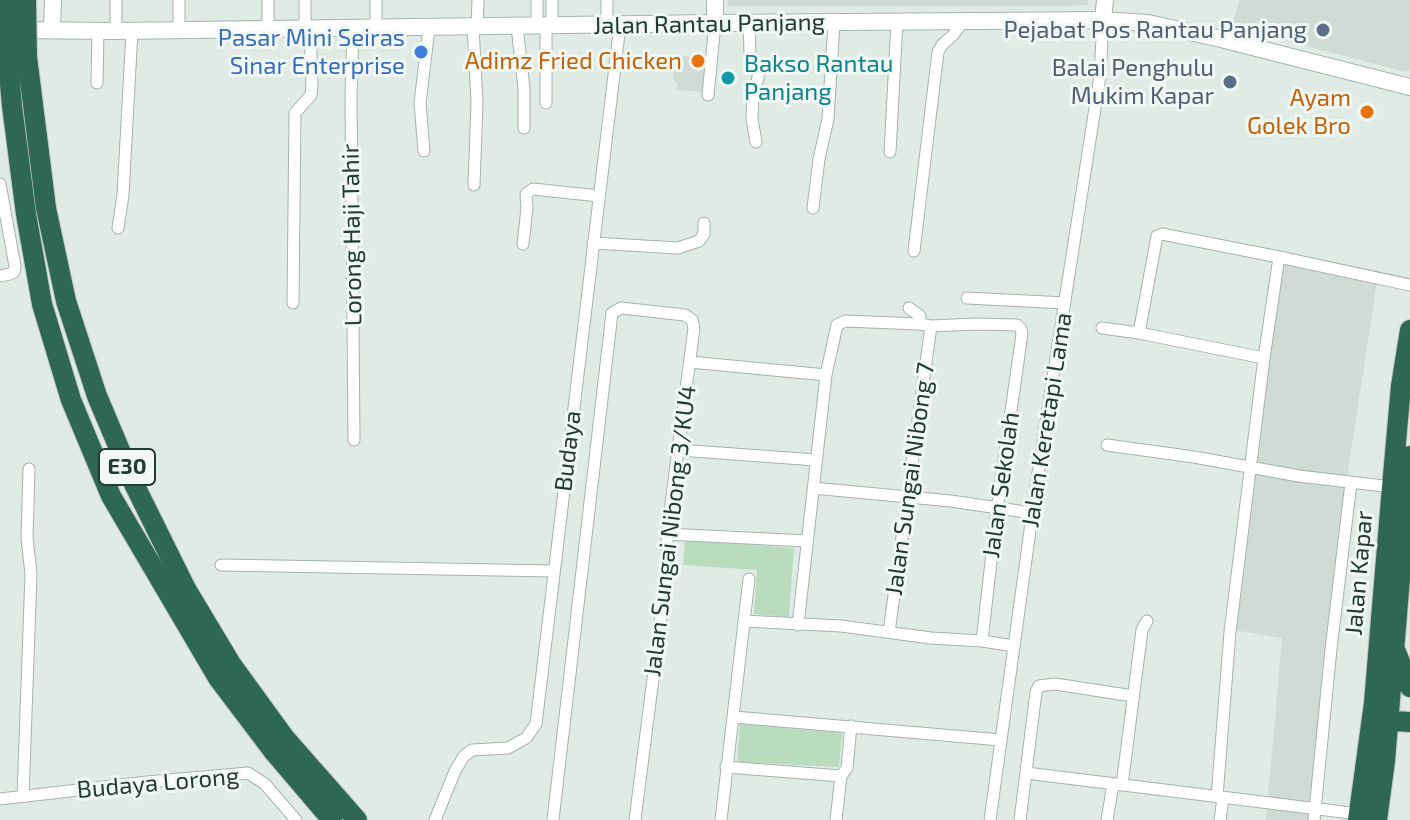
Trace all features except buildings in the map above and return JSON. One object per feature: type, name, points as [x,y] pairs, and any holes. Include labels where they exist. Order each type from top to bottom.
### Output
[{"type":"highway","name":"E30","points":[[6,0],[66,301],[97,396],[135,486],[186,589],[231,664],[284,737],[357,820]]},
{"type":"highway","name":"E30","points":[[26,0],[12,106],[42,304],[71,400],[111,496],[218,678],[274,752],[332,820]]},
{"type":"highway","name":"Jalan Kapar","points":[[1364,818],[1385,761],[1392,487],[1401,386],[1410,330]]},
{"type":"highway","name":"Jalan Kapar","points":[[1364,818],[1387,710],[1410,456]]},
{"type":"highway","points":[[1394,644],[1410,687]]},
{"type":"highway","points":[[1387,710],[1410,722]]},
{"type":"highway","points":[[1385,761],[1400,740],[1410,733]]},
{"type":"street","points":[[52,29],[53,0]]},
{"type":"street","points":[[116,0],[124,31],[123,195],[118,228]]},
{"type":"street","points":[[179,0],[179,31]]},
{"type":"street","points":[[268,0],[268,30]]},
{"type":"street","points":[[293,303],[295,113],[311,95],[312,83],[305,0]]},
{"type":"street","points":[[376,0],[376,28]]},
{"type":"street","points":[[474,185],[477,102],[475,27],[478,0]]},
{"type":"street","points":[[537,0],[545,26]]},
{"type":"street","points":[[546,103],[545,26],[552,0]]},
{"type":"street","name":"Budaya","points":[[435,820],[464,756],[472,750],[508,748],[526,738],[536,724],[599,196],[613,25],[607,0]]},
{"type":"street","points":[[708,95],[715,0]]},
{"type":"street","points":[[1103,20],[1105,0]]},
{"type":"street","name":"Jalan Rantau Panjang","points":[[0,30],[179,31],[1103,20],[1148,23],[1205,35],[1410,87]]},
{"type":"street","name":"Jalan Keretapi Lama","points":[[990,820],[1032,513],[1100,76],[1103,20]]},
{"type":"street","points":[[890,152],[897,22]]},
{"type":"street","points":[[914,251],[938,52],[963,22]]},
{"type":"street","points":[[749,23],[750,53],[758,72],[753,92],[752,119],[756,142]]},
{"type":"street","points":[[813,208],[828,119],[834,23]]},
{"type":"street","points":[[517,26],[524,89],[524,128]]},
{"type":"street","points":[[424,151],[420,103],[429,28]]},
{"type":"street","name":"Lorong Haji Tahir","points":[[353,29],[354,440]]},
{"type":"street","points":[[97,83],[98,31]]},
{"type":"street","points":[[0,184],[15,266],[14,272],[0,276]]},
{"type":"street","points":[[523,244],[526,194],[533,189],[599,196]]},
{"type":"street","points":[[593,243],[678,248],[699,241],[704,234],[704,223]]},
{"type":"street","points":[[1139,333],[1157,236],[1162,234],[1410,285]]},
{"type":"street","points":[[1220,820],[1230,632],[1279,257]]},
{"type":"street","points":[[967,298],[1065,303]]},
{"type":"street","name":"Jalan Sungai Nibong 3/KU4","points":[[553,820],[612,313],[621,308],[685,315],[692,320],[694,328],[635,820]]},
{"type":"street","points":[[909,308],[920,316],[925,325]]},
{"type":"street","points":[[798,625],[826,375],[837,325],[845,321],[925,325]]},
{"type":"street","name":"Jalan Sekolah","points":[[925,325],[1017,325],[1022,334],[982,641]]},
{"type":"street","name":"Jalan Sungai Nibong 7","points":[[889,632],[925,325]]},
{"type":"street","points":[[1102,328],[1264,358]]},
{"type":"street","points":[[690,362],[826,375]]},
{"type":"street","points":[[1107,445],[1392,487]]},
{"type":"street","points":[[679,450],[816,460]]},
{"type":"street","points":[[23,796],[31,574],[27,538],[29,469]]},
{"type":"street","points":[[1315,814],[1351,483]]},
{"type":"street","points":[[813,488],[1032,513]]},
{"type":"street","points":[[667,534],[807,541]]},
{"type":"street","points":[[221,565],[554,571]]},
{"type":"street","points":[[721,820],[749,579]]},
{"type":"street","points":[[744,621],[841,626],[1014,646]]},
{"type":"street","points":[[1107,820],[1118,784],[1142,630],[1147,621]]},
{"type":"street","points":[[1020,820],[1039,686],[1055,684],[1133,696]]},
{"type":"street","points":[[734,717],[1001,740]]},
{"type":"street","points":[[836,820],[841,776],[847,768],[851,726]]},
{"type":"street","points":[[726,767],[841,776]]},
{"type":"street","name":"Budaya Lorong","points":[[0,799],[248,773],[265,784],[296,820]]},
{"type":"street","points":[[1026,773],[1220,797],[1315,814],[1364,818]]},
{"type":"street","points":[[279,820],[285,808]]},
{"type":"shaded area","points":[[727,0],[1088,0],[1088,5],[727,6]]},
{"type":"shaded area","points":[[1239,0],[1410,0],[1410,70],[1406,72],[1232,27]]},
{"type":"shaded area","points":[[675,56],[710,56],[704,92],[677,90],[673,79]]},
{"type":"shaded area","points":[[1282,261],[1377,282],[1345,490],[1310,820],[1266,820],[1282,638],[1234,630]]},
{"type":"green space","points":[[685,540],[794,548],[789,617],[754,614],[757,570],[683,565]]},
{"type":"green space","points":[[740,724],[842,733],[839,767],[737,762]]},
{"type":"place","name":"Pejabat Pos Rantau Panjang","points":[[1323,30]]},
{"type":"place","name":"Pasar Mini Seiras Sinar Enterprise","points":[[421,52]]},
{"type":"place","name":"Adimz Fried Chicken","points":[[698,61]]},
{"type":"place","name":"Bakso Rantau Panjang","points":[[728,78]]},
{"type":"place","name":"Balai Penghulu Mukim Kapar","points":[[1230,82]]},
{"type":"place","name":"Ayam Golek Bro","points":[[1367,112]]}]
